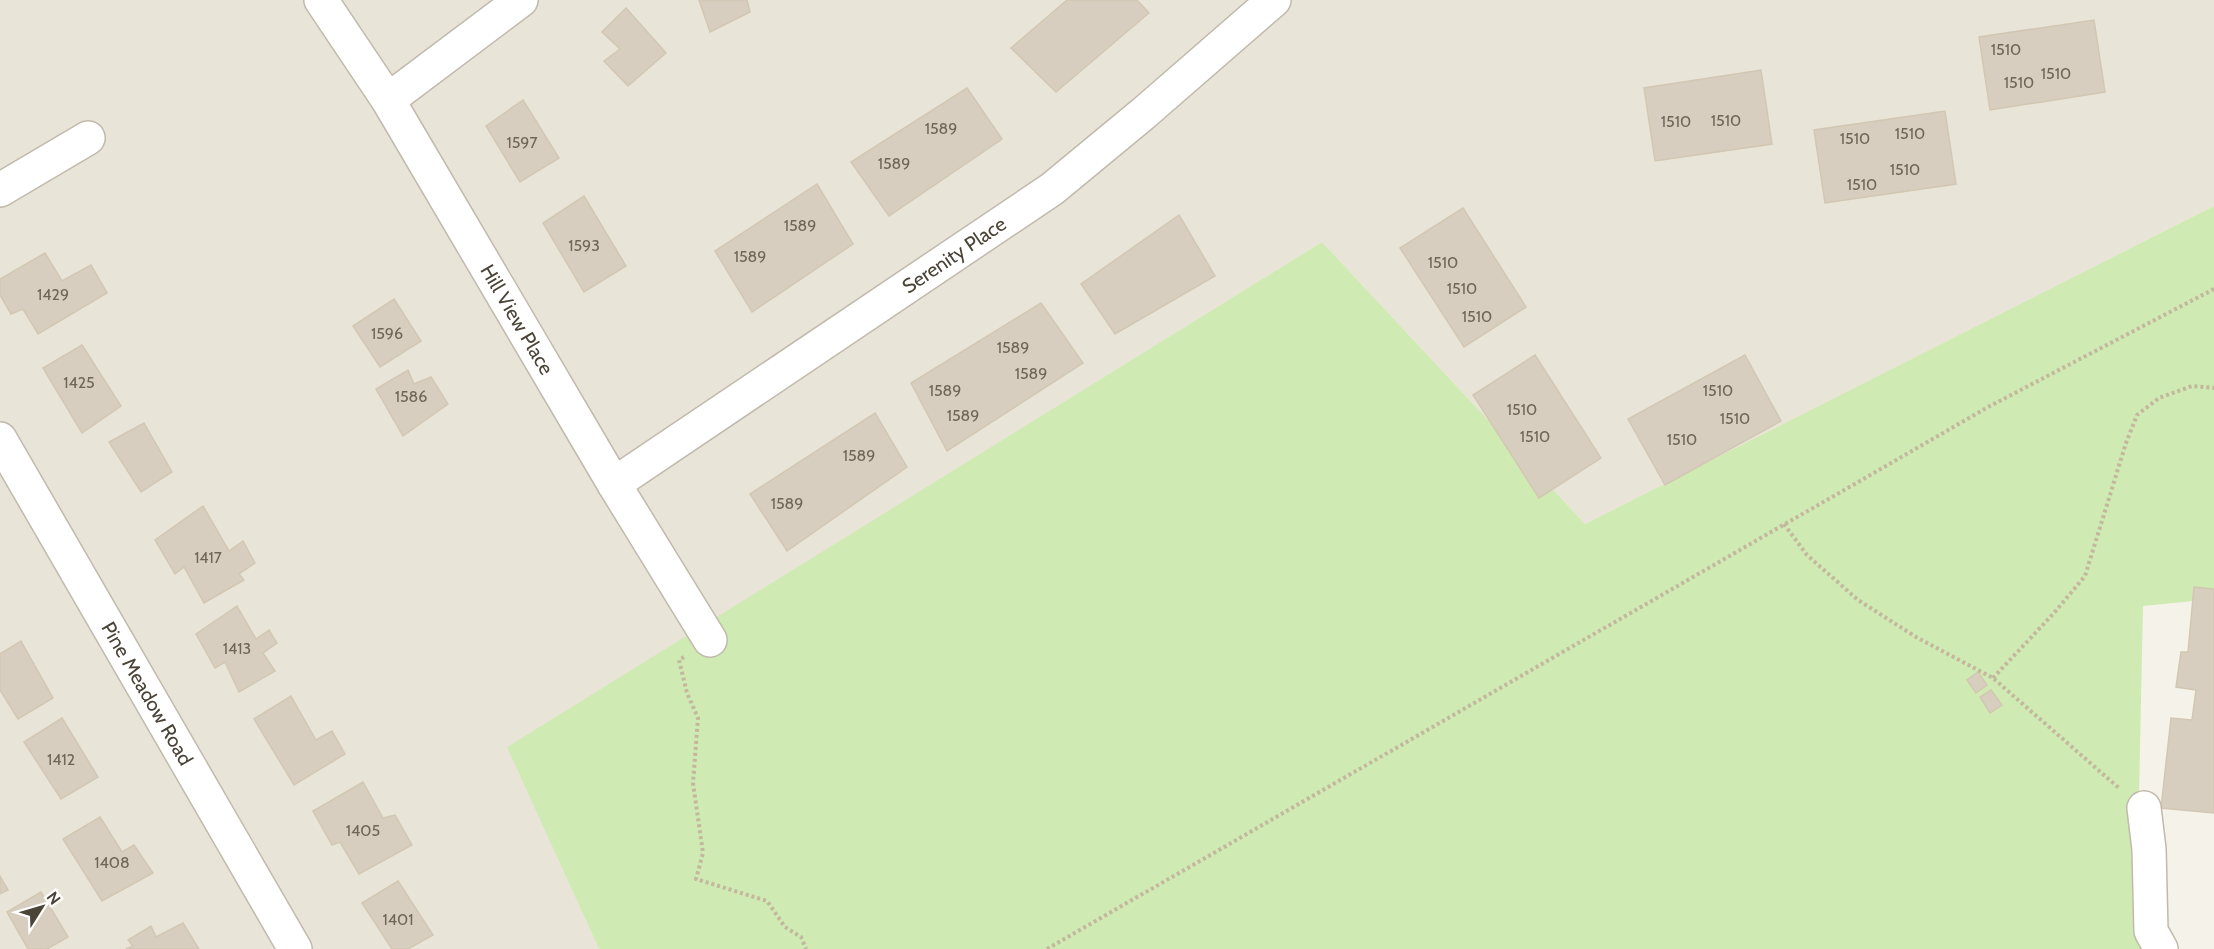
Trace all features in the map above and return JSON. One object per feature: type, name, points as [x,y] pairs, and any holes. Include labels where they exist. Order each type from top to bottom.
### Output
[{"type":"street","name":"Hill View Place","points":[[321,0],[388,100],[614,484],[710,640]]},
{"type":"street","points":[[388,100],[521,0]]},
{"type":"street","name":"Serenity Place","points":[[614,484],[1052,189],[1274,0]]},
{"type":"street","points":[[0,190],[88,138]]},
{"type":"street","name":"Pine Meadow Road","points":[[0,439],[294,949]]},
{"type":"street","points":[[2144,808],[2149,849],[2151,931],[2161,949]]},
{"type":"path","points":[[1047,949],[1990,405],[2214,289]]},
{"type":"path","points":[[1993,678],[2085,576],[2126,443],[2137,415],[2159,398],[2192,386],[2214,388]]},
{"type":"path","points":[[1784,524],[1807,555],[1858,600],[1916,637],[1993,678],[2037,715],[2101,775],[2144,808]]},
{"type":"path","points":[[679,660],[687,693],[698,718],[693,783],[703,852],[696,879],[767,901],[785,927],[801,937],[806,949]]},
{"type":"shaded area","points":[[0,0],[2214,0],[2214,206],[1585,524],[1322,242],[508,747],[599,949],[0,949]]},
{"type":"green space","points":[[2214,206],[2214,599],[2143,606],[2138,840],[2143,949],[599,949],[507,747],[1322,242],[1585,524]]},
{"type":"building","points":[[699,0],[747,0],[750,12],[710,32]]},
{"type":"building","points":[[1067,0],[1137,0],[1149,13],[1056,92],[1011,48]]},
{"type":"building","points":[[626,8],[666,53],[628,86],[604,61],[620,49],[602,32]]},
{"type":"building","points":[[2094,20],[2105,92],[1990,110],[1979,37]]},
{"type":"building","points":[[1761,70],[1772,144],[1655,161],[1644,88]]},
{"type":"building","points":[[967,88],[1002,139],[889,216],[851,162]]},
{"type":"building","points":[[523,100],[559,158],[520,182],[486,126]]},
{"type":"building","points":[[1945,111],[1956,184],[1825,203],[1814,130]]},
{"type":"building","points":[[817,184],[853,244],[752,312],[715,251]]},
{"type":"building","points":[[584,196],[626,266],[584,292],[543,223]]},
{"type":"building","points":[[1463,208],[1526,307],[1464,347],[1400,248]]},
{"type":"building","points":[[1179,215],[1215,276],[1115,334],[1081,284]]},
{"type":"building","points":[[45,253],[62,281],[91,265],[107,293],[38,334],[23,309],[11,314],[0,295],[0,279]]},
{"type":"building","points":[[394,299],[421,341],[380,367],[353,326]]},
{"type":"building","points":[[1041,303],[1083,363],[947,451],[911,383]]},
{"type":"building","points":[[82,345],[121,406],[82,433],[43,368]]},
{"type":"building","points":[[1535,355],[1601,458],[1539,498],[1473,395]]},
{"type":"building","points":[[1745,355],[1781,421],[1665,485],[1628,419]]},
{"type":"building","points":[[408,370],[414,384],[431,377],[448,404],[403,436],[376,389]]},
{"type":"building","points":[[875,413],[907,467],[787,551],[750,494]]},
{"type":"building","points":[[144,423],[172,472],[141,492],[109,442]]},
{"type":"building","points":[[203,506],[229,551],[243,541],[255,563],[239,574],[244,580],[204,603],[184,567],[175,574],[155,540]]},
{"type":"building","points":[[2194,587],[2214,589],[2214,813],[2161,808],[2171,718],[2192,720],[2196,690],[2176,687],[2181,652],[2188,652]]},
{"type":"building","points":[[237,606],[256,639],[269,630],[277,643],[263,653],[275,671],[239,692],[225,662],[215,668],[196,634]]},
{"type":"building","points":[[21,641],[53,698],[18,719],[0,690],[0,654]]},
{"type":"building","points":[[1978,672],[1987,685],[1976,693],[1967,680]]},
{"type":"building","points":[[1991,690],[2002,705],[1990,713],[1980,697]]},
{"type":"building","points":[[291,696],[316,740],[332,731],[345,754],[294,785],[254,719]]},
{"type":"building","points":[[62,718],[98,777],[61,799],[24,742]]},
{"type":"building","points":[[363,782],[383,818],[395,815],[412,845],[359,874],[340,842],[332,845],[313,811]]},
{"type":"building","points":[[100,817],[122,852],[134,845],[153,873],[102,901],[63,839]]},
{"type":"building","points":[[0,876],[8,890],[0,894]]},
{"type":"building","points":[[398,881],[433,935],[408,949],[392,949],[362,903]]},
{"type":"building","points":[[41,892],[68,937],[47,949],[28,949],[7,912]]},
{"type":"building","points":[[183,923],[199,949],[126,949],[133,946],[128,940],[151,926],[156,937]]}]
